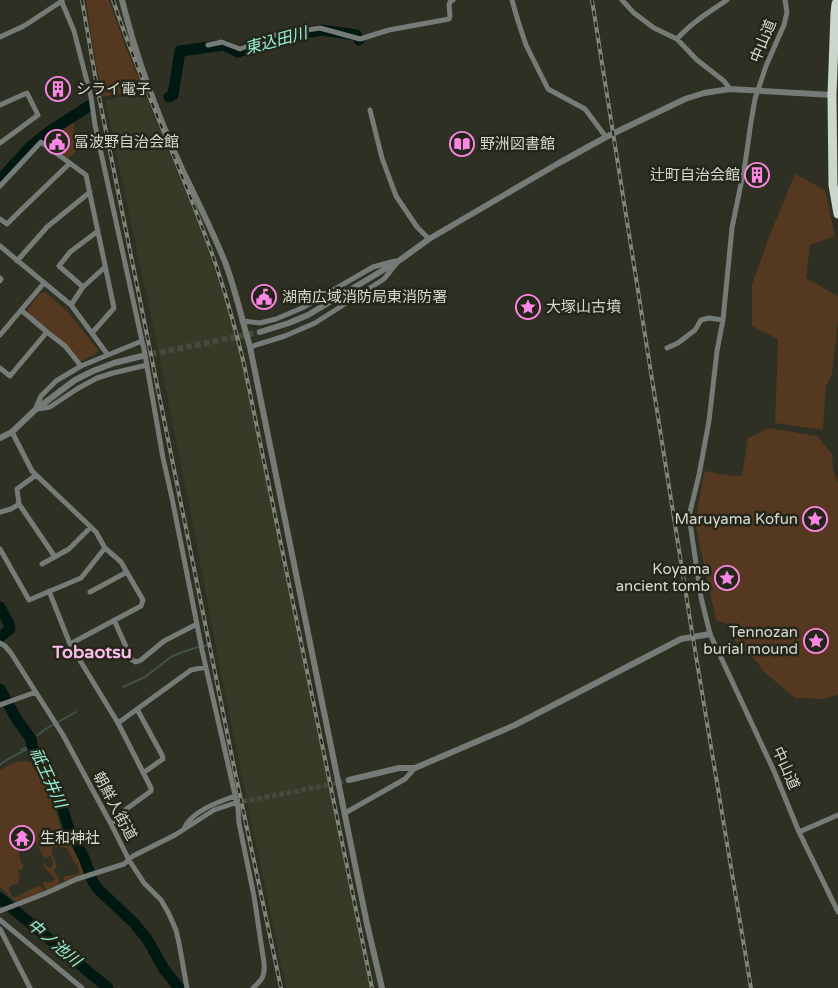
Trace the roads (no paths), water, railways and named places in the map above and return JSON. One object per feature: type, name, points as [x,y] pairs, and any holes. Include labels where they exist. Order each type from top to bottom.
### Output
[{"type":"highway","points":[[835,1],[832,95],[833,186],[838,214]]},
{"type":"street","points":[[0,37],[24,26],[62,0],[74,30],[91,97],[95,124],[147,365],[163,458],[254,896],[265,973],[261,981],[253,988]]},
{"type":"street","points":[[122,0],[130,33],[160,114],[182,168],[204,212],[226,264],[250,347],[382,988]]},
{"type":"street","points":[[208,45],[222,42],[240,48],[275,35],[320,28],[360,39],[389,30],[449,19],[449,4],[453,0]]},
{"type":"street","points":[[512,0],[526,45],[548,89],[586,109],[606,137]]},
{"type":"street","points":[[622,0],[634,13],[654,28],[677,39],[697,60],[724,81],[730,89]]},
{"type":"street","points":[[677,39],[701,16],[727,0]]},
{"type":"street","name":"中山道","points":[[785,0],[787,12],[784,25],[771,54],[758,91],[753,113],[732,228],[724,320],[717,352],[709,421],[689,516],[701,597],[710,634],[770,762],[799,832],[838,912]]},
{"type":"street","points":[[260,332],[289,323],[308,314],[400,260],[429,239],[535,177],[606,137],[685,100],[704,93],[730,89],[832,95]]},
{"type":"street","points":[[0,105],[27,93],[38,115],[0,143]]},
{"type":"street","points":[[370,110],[382,158],[396,196],[417,227],[429,239]]},
{"type":"street","points":[[0,186],[41,142],[86,175],[114,308],[92,333]]},
{"type":"street","points":[[0,219],[7,224],[70,163]]},
{"type":"street","points":[[17,261],[47,227],[90,192]]},
{"type":"street","points":[[83,287],[59,266],[70,252],[98,231]]},
{"type":"street","points":[[0,246],[71,305],[108,355]]},
{"type":"street","points":[[242,320],[260,323],[276,319],[302,308],[373,267],[400,260]]},
{"type":"street","points":[[250,347],[285,336],[315,323],[384,279],[400,260]]},
{"type":"street","points":[[71,305],[83,287],[105,267]]},
{"type":"street","points":[[0,335],[44,283]]},
{"type":"street","points":[[21,310],[65,346],[81,366]]},
{"type":"street","points":[[668,348],[695,330],[701,320],[709,318],[724,320]]},
{"type":"street","points":[[0,368],[10,376],[47,332]]},
{"type":"street","points":[[35,410],[40,396],[56,381],[81,366],[142,341]]},
{"type":"street","points":[[0,438],[12,432],[35,410],[75,380],[114,363],[142,356]]},
{"type":"street","points":[[35,410],[50,407],[97,378],[147,365]]},
{"type":"street","points":[[12,432],[32,471],[96,532],[105,548],[121,562],[143,600],[141,606],[70,644]]},
{"type":"street","points":[[36,475],[17,489],[19,504],[55,557]]},
{"type":"street","points":[[0,512],[11,509],[19,504]]},
{"type":"street","points":[[42,564],[70,549],[91,527]]},
{"type":"street","points":[[0,549],[29,600],[81,578],[105,548]]},
{"type":"street","points":[[90,592],[127,572]]},
{"type":"street","points":[[49,592],[70,644],[118,723],[151,788],[151,791],[121,813],[111,824]]},
{"type":"street","points":[[114,620],[132,660],[136,662],[164,641],[197,624]]},
{"type":"street","points":[[349,780],[399,768],[414,768],[514,724],[682,639],[710,634]]},
{"type":"street","name":"朝鮮人街道","points":[[0,643],[11,653],[63,735],[129,860],[144,883],[161,900],[169,914],[176,930],[188,988]]},
{"type":"street","points":[[118,723],[191,670],[206,667]]},
{"type":"street","points":[[0,705],[36,692]]},
{"type":"street","points":[[137,709],[162,755],[160,761],[143,773]]},
{"type":"street","points":[[345,813],[405,779],[414,768]]},
{"type":"street","points":[[184,830],[186,824],[199,812],[217,802],[234,796]]},
{"type":"street","points":[[0,911],[77,879],[124,864],[184,830],[214,810],[235,803]]},
{"type":"street","points":[[799,832],[838,815]]},
{"type":"street","points":[[0,920],[82,988]]},
{"type":"street","points":[[0,929],[30,988]]},
{"type":"waterway","name":"東込田川","points":[[169,97],[173,95],[180,51],[224,45],[238,52],[274,38],[322,30],[356,35],[359,40]]},
{"type":"waterway","name":"東込田川","points":[[0,180],[31,146],[50,131],[89,106]]},
{"type":"waterway","name":"祇王井川","points":[[0,607],[10,629],[0,637]]},
{"type":"waterway","points":[[123,687],[145,677],[171,657],[198,647]]},
{"type":"waterway","name":"祇王井川","points":[[0,689],[16,718],[31,739],[32,746],[58,793],[68,826],[84,858],[93,882],[134,923],[147,939],[164,969],[179,988]]},
{"type":"waterway","points":[[31,739],[76,712]]},
{"type":"waterway","points":[[0,765],[32,746]]},
{"type":"waterway","points":[[21,750],[30,747]]},
{"type":"waterway","name":"中ノ池川","points":[[0,898],[108,988]]},
{"type":"tunnel","points":[[142,356],[260,332]]},
{"type":"tunnel","points":[[235,803],[349,780]]},
{"type":"railway","points":[[82,0],[97,87],[235,772],[281,988]]},
{"type":"railway","points":[[113,0],[137,67],[204,232],[228,302],[238,339],[372,988]]},
{"type":"railway","points":[[592,0],[692,632],[751,988]]},
{"type":"place","name":"シライ電子","points":[[58,89]]},
{"type":"place","name":"冨波野自治会館","points":[[57,142]]},
{"type":"place","name":"野洲図書館","points":[[462,144]]},
{"type":"place","name":"辻町自治会館","points":[[757,175]]},
{"type":"place","name":"湖南広域消防局東消防署","points":[[264,297]]},
{"type":"place","name":"大塚山古墳","points":[[528,307]]},
{"type":"place","name":"Maruyama Kofun","points":[[815,519]]},
{"type":"place","name":"Koyama ancient tomb","points":[[727,578]]},
{"type":"place","name":"Tennozan burial mound","points":[[816,641]]},
{"type":"place","name":"生和神社","points":[[22,838]]},
{"type":"district","name":"Tobaotsu","points":[[92,652]]}]
